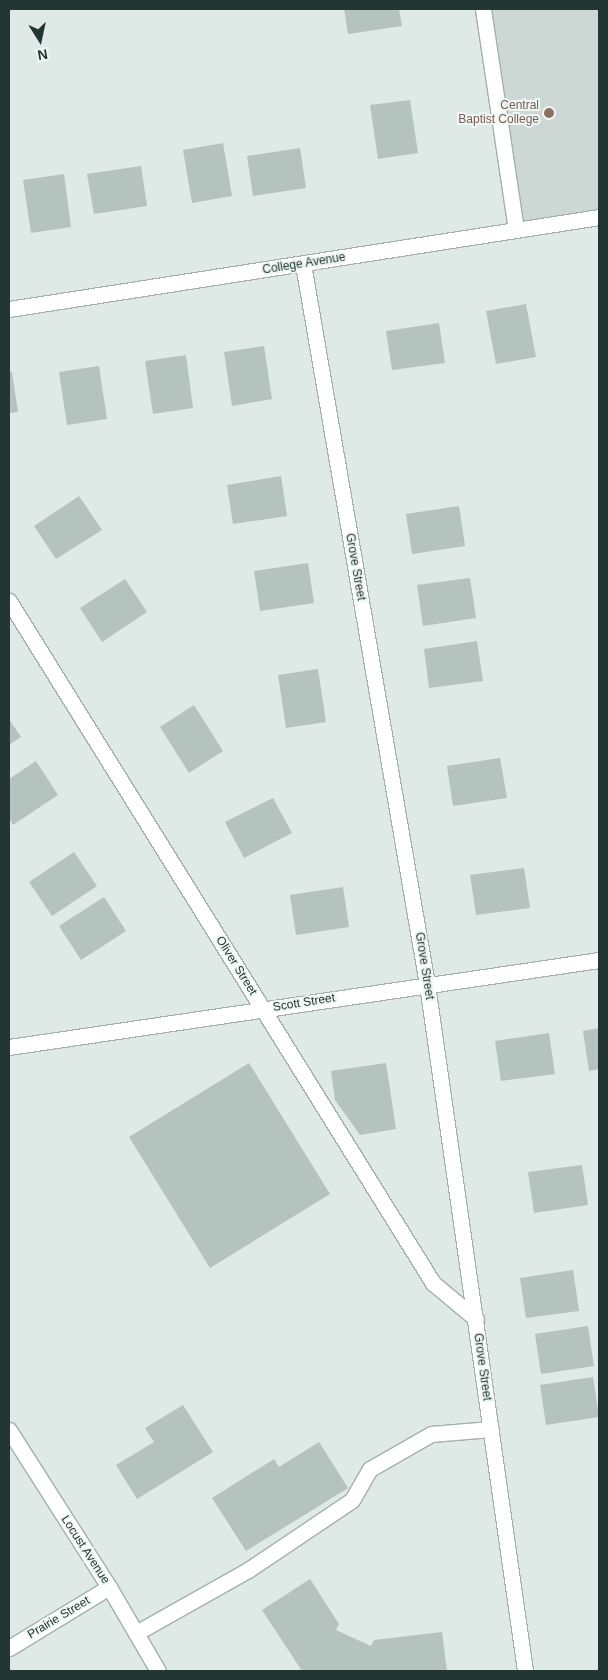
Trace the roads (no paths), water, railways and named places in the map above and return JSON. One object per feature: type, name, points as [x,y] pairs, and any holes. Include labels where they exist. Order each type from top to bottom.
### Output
[{"type":"street","points":[[484,9],[516,230]]},
{"type":"street","name":"College Avenue","points":[[9,310],[599,217]]},
{"type":"street","name":"Grove Street","points":[[303,264],[427,984],[525,1671]]},
{"type":"street","name":"Oliver Street","points":[[9,601],[433,1283],[476,1319]]},
{"type":"street","name":"Scott Street","points":[[9,1047],[599,960]]},
{"type":"street","points":[[136,1634],[248,1570],[352,1500],[370,1469],[432,1434],[491,1429]]},
{"type":"street","name":"Locust Avenue","points":[[9,1430],[109,1587],[154,1670]]},
{"type":"street","name":"Prairie Street","points":[[9,1648],[109,1587]]},
{"type":"place","name":"Central Baptist College","points":[[549,113]]}]
